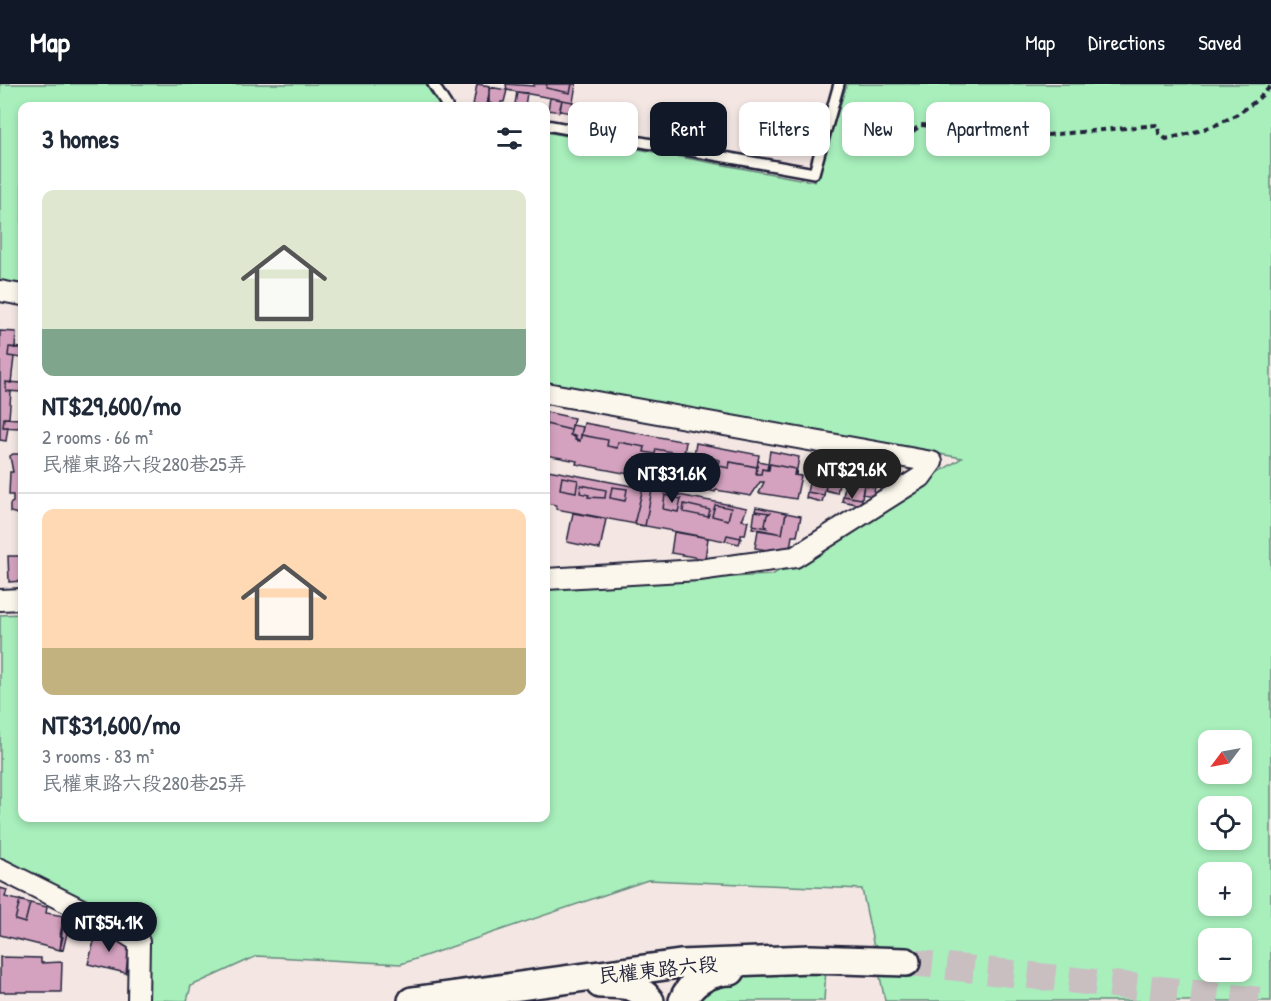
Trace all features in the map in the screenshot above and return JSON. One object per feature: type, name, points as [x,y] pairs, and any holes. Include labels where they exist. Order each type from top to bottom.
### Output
[{"type":"main road","name":"民權東路六段","points":[[412,1001],[473,995],[668,966],[744,960],[810,959],[906,962]]},
{"type":"main road","points":[[683,1001],[696,981],[722,971],[792,968],[810,959]]},
{"type":"main road","points":[[473,995],[549,993],[599,984],[625,984],[644,993],[650,1001]]},
{"type":"street","points":[[0,291],[18,294]]},
{"type":"street","points":[[550,394],[932,462],[921,477],[795,557],[699,570],[550,579]]},
{"type":"street","points":[[0,600],[18,599]]},
{"type":"street","points":[[0,869],[114,926],[139,942],[138,1001]]},
{"type":"lane","points":[[433,84],[444,102]]},
{"type":"lane","points":[[550,126],[814,173],[838,84]]},
{"type":"path","points":[[834,100],[873,111],[868,141],[894,145],[921,125],[1047,135],[1158,125],[1159,133],[1166,139],[1208,129],[1251,107],[1271,86]]},
{"type":"green space","points":[[0,84],[426,84],[437,102],[18,102],[18,289],[0,285]]},
{"type":"green space","points":[[847,84],[1271,84],[1271,1001],[885,1001],[862,889],[648,880],[401,964],[257,956],[191,986],[187,1001],[147,1000],[147,938],[143,933],[0,858],[0,615],[18,614],[18,822],[550,822],[550,586],[772,575],[962,458],[550,386],[550,133],[568,136],[568,156],[638,156],[638,149],[650,151],[650,156],[675,156],[815,182],[823,156],[830,156],[830,136]]},
{"type":"green space","points":[[826,967],[824,1001],[694,1001],[706,978]]},
{"type":"building","points":[[477,84],[490,86],[488,102],[474,102]]},
{"type":"building","points":[[506,84],[534,86],[534,84],[547,84],[546,88],[570,93],[572,84],[576,84],[573,102],[507,90]]},
{"type":"building","points":[[547,84],[572,84],[570,93],[546,88]]},
{"type":"building","points":[[489,87],[507,90],[504,102],[489,102]]},
{"type":"building","points":[[517,92],[527,93],[526,102],[515,102]]},
{"type":"building","points":[[550,98],[562,100],[559,112],[550,110]]},
{"type":"building","points":[[562,100],[573,102],[568,102],[568,112],[560,111]]},
{"type":"building","points":[[0,331],[16,332],[15,348],[9,347],[8,356],[14,357],[11,383],[6,382],[6,391],[11,392],[9,418],[4,418],[3,427],[8,427],[6,441],[0,440]]},
{"type":"building","points":[[9,347],[18,348],[18,357],[8,356]]},
{"type":"building","points":[[6,382],[18,383],[18,392],[6,391]]},
{"type":"building","points":[[550,413],[574,418],[571,430],[550,425]]},
{"type":"building","points":[[4,418],[18,419],[18,428],[3,427]]},
{"type":"building","points":[[584,423],[686,442],[683,460],[683,454],[656,449],[655,454],[644,452],[645,447],[618,442],[617,448],[607,446],[608,440],[581,435]]},
{"type":"building","points":[[550,425],[571,430],[570,435],[576,436],[575,440],[580,441],[581,435],[608,440],[607,446],[617,448],[618,442],[645,447],[644,452],[655,454],[656,449],[683,454],[682,459],[693,461],[694,455],[720,460],[719,466],[729,468],[730,462],[757,467],[756,474],[761,474],[762,469],[769,470],[770,464],[795,469],[794,475],[801,476],[796,499],[759,493],[764,482],[760,482],[751,496],[716,490],[715,492],[651,476],[640,474],[639,476],[576,464],[577,461],[550,456]]},
{"type":"building","points":[[572,425],[583,427],[580,441],[570,435]]},
{"type":"building","points":[[696,443],[759,455],[757,467],[730,462],[729,468],[719,466],[720,460],[694,455]]},
{"type":"building","points":[[684,451],[694,452],[693,461],[683,460]]},
{"type":"building","points":[[770,451],[799,457],[796,475],[795,469],[770,464],[767,470]]},
{"type":"building","points":[[18,454],[18,514],[10,512],[13,495],[9,495],[10,472],[13,472],[10,456]]},
{"type":"building","points":[[814,459],[820,460],[819,466],[827,468],[825,476],[818,474],[817,480],[810,479]]},
{"type":"building","points":[[758,461],[768,463],[767,470],[762,469],[761,474],[756,474]]},
{"type":"building","points":[[849,462],[857,464],[856,469],[864,471],[862,479],[855,478],[854,484],[846,482]]},
{"type":"building","points":[[820,463],[842,465],[839,484],[827,482],[824,495],[807,492],[810,479],[817,480],[818,474],[825,476],[827,468],[819,466]]},
{"type":"building","points":[[856,466],[878,467],[875,487],[864,485],[862,499],[843,496],[846,482],[854,484],[855,478],[862,479],[864,471],[856,469]]},
{"type":"building","points":[[550,470],[747,508],[742,520],[748,521],[745,535],[741,535],[741,538],[727,535],[725,541],[556,509],[556,505],[550,504]]},
{"type":"building","points":[[562,477],[578,480],[576,492],[560,489]]},
{"type":"building","points":[[827,482],[839,484],[837,493],[825,490]]},
{"type":"building","points":[[581,485],[606,490],[605,498],[588,497],[589,495],[580,493]]},
{"type":"building","points":[[864,485],[875,487],[873,496],[862,494]]},
{"type":"building","points":[[612,487],[627,489],[625,501],[610,498]]},
{"type":"building","points":[[643,488],[652,490],[645,526],[636,525],[635,520]]},
{"type":"building","points":[[807,492],[824,495],[822,502],[806,498]]},
{"type":"building","points":[[665,495],[681,499],[678,512],[663,509]]},
{"type":"building","points":[[843,496],[862,499],[861,505],[842,501]]},
{"type":"building","points":[[684,504],[710,510],[708,517],[683,512]]},
{"type":"building","points":[[715,505],[731,508],[728,520],[712,516]]},
{"type":"building","points":[[756,507],[786,513],[782,534],[752,528],[753,525],[767,528],[765,525],[767,515],[770,513],[755,511]]},
{"type":"building","points":[[755,511],[770,513],[767,515],[765,525],[767,528],[753,525]]},
{"type":"building","points":[[573,513],[606,519],[600,549],[567,542]]},
{"type":"building","points":[[786,513],[801,516],[797,536],[792,536],[789,554],[755,548],[758,530],[782,534]]},
{"type":"building","points":[[674,532],[708,538],[705,559],[671,553]]},
{"type":"building","points":[[727,535],[741,538],[739,544],[725,541]]},
{"type":"building","points":[[8,556],[18,556],[18,581],[9,582]]},
{"type":"building","points":[[0,888],[7,890],[5,897],[47,907],[46,913],[64,916],[60,950],[0,935]]},
{"type":"building","points":[[20,900],[30,903],[25,923],[15,920]]},
{"type":"building","points":[[63,920],[70,921],[63,950],[60,949],[63,937],[60,936]]},
{"type":"building","points":[[97,930],[129,946],[126,973],[88,964]]},
{"type":"building","points":[[0,957],[41,958],[41,963],[62,962],[61,992],[0,992]]},
{"type":"tunnel","points":[[906,962],[1266,1001]]}]
